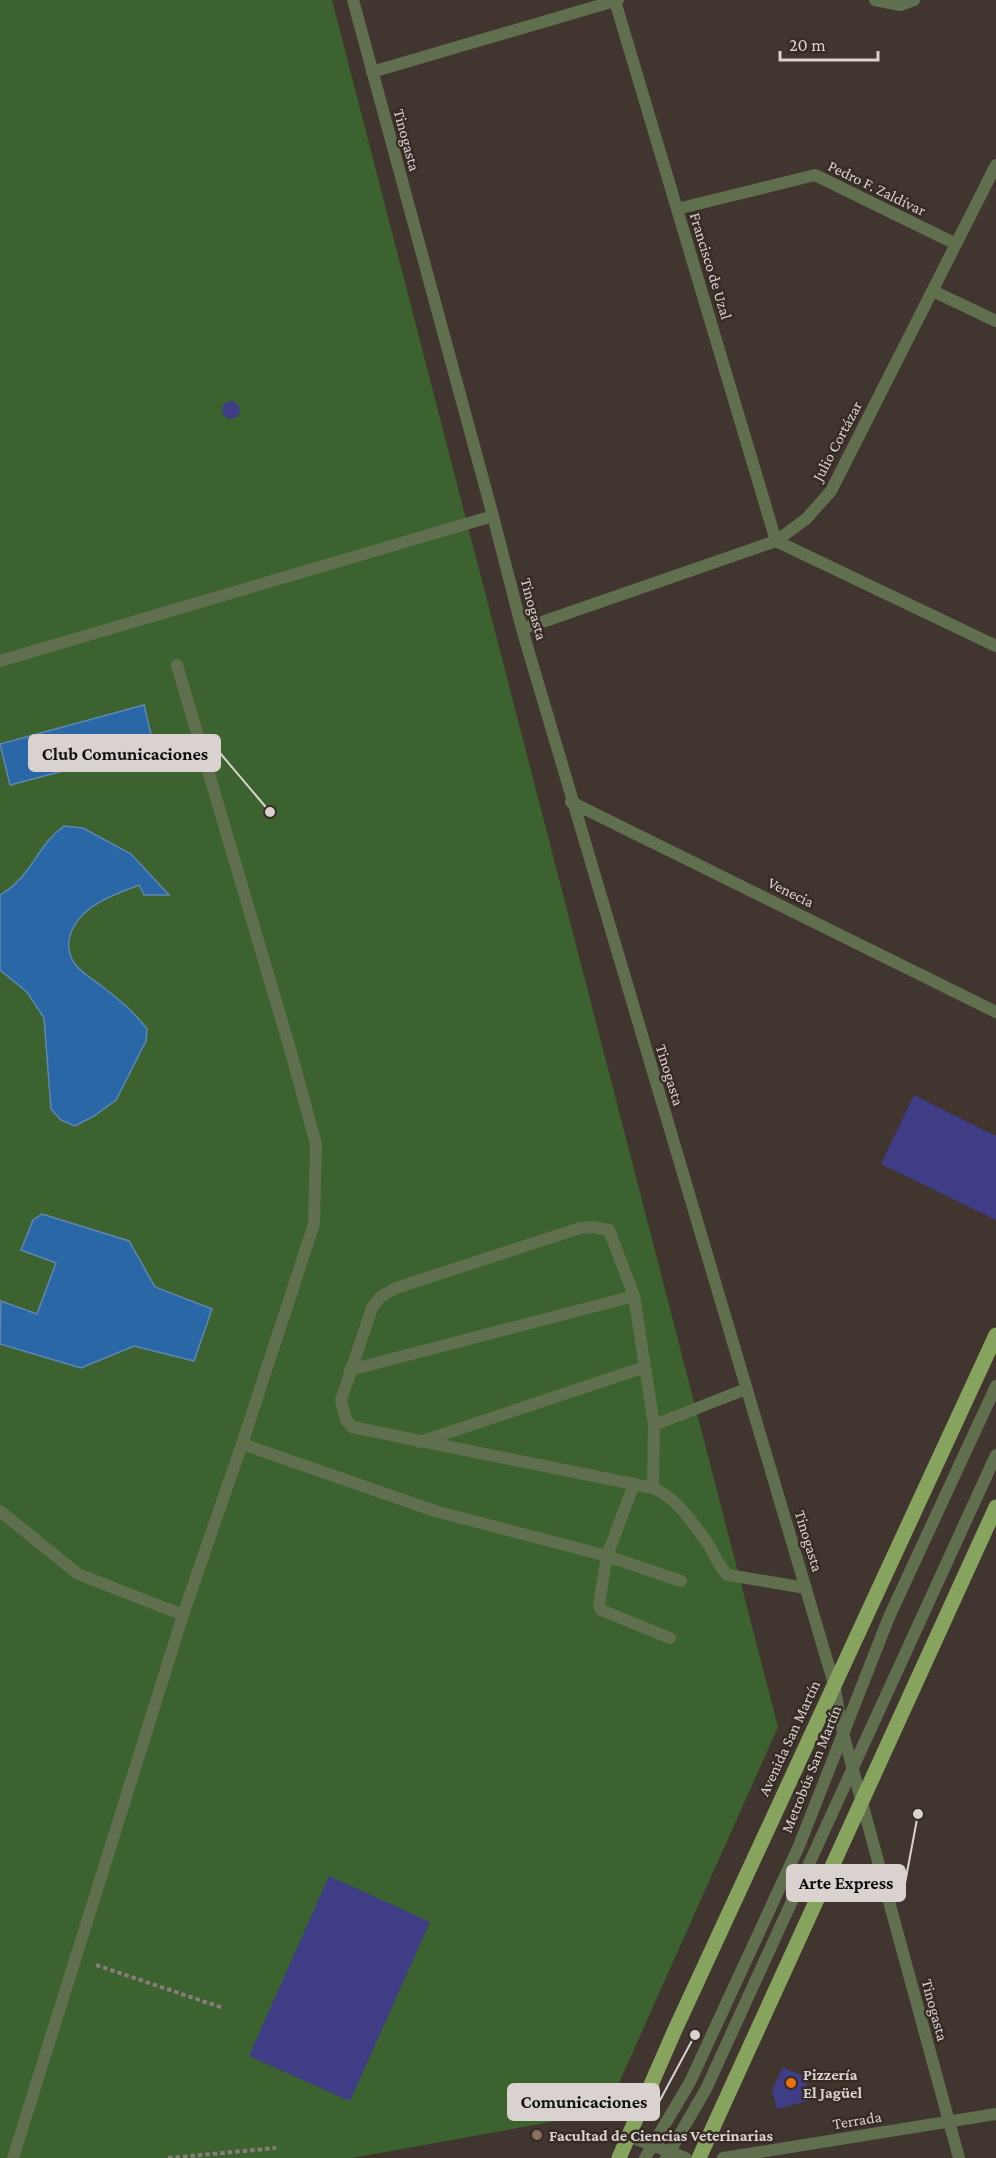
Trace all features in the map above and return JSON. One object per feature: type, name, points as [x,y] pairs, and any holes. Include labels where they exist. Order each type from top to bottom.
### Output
[{"type":"main road","name":"Avenida San Martín","points":[[619,2158],[670,2040],[996,1335]]},
{"type":"main road","points":[[699,2158],[996,1507]]},
{"type":"street","name":"Tinogasta","points":[[353,0],[522,629],[571,802],[834,1684],[843,1733],[958,2158]]},
{"type":"street","points":[[875,0],[900,5],[914,0]]},
{"type":"street","points":[[372,72],[616,1]]},
{"type":"street","name":"Francisco de Uzal","points":[[616,1],[776,541]]},
{"type":"street","name":"Julio Cortázar","points":[[522,629],[776,541],[806,519],[831,491],[996,165]]},
{"type":"street","name":"Pedro F. Zaldívar","points":[[677,209],[815,175],[956,244]]},
{"type":"street","points":[[933,291],[996,321]]},
{"type":"street","points":[[0,661],[493,516]]},
{"type":"street","points":[[776,541],[996,646]]},
{"type":"street","points":[[13,2158],[183,1615],[314,1224],[316,1144],[177,665]]},
{"type":"street","name":"Venecia","points":[[571,802],[996,1012]]},
{"type":"street","points":[[653,1488],[654,1425],[634,1296],[609,1230],[593,1227],[580,1228],[396,1288],[380,1297],[372,1308],[341,1400],[346,1420],[352,1427],[653,1488],[667,1493],[676,1503],[709,1546],[719,1567],[728,1575],[806,1588]]},
{"type":"street","points":[[350,1370],[634,1296]]},
{"type":"street","points":[[418,1442],[645,1367]]},
{"type":"street","name":"Metrobús San Martín","points":[[645,2158],[690,2082],[799,1846],[889,1617],[996,1386]]},
{"type":"street","points":[[654,1425],[746,1389]]},
{"type":"street","points":[[242,1444],[435,1511],[607,1556],[681,1581]]},
{"type":"street","name":"Metrobús San Martín","points":[[668,2155],[706,2089],[996,1455]]},
{"type":"street","points":[[634,1484],[607,1556],[599,1604],[601,1610],[670,1638]]},
{"type":"street","points":[[0,1511],[78,1574],[183,1615]]},
{"type":"street","name":"Terrada","points":[[723,2158],[996,2114]]},
{"type":"street","points":[[628,2136],[668,2155],[686,2158]]},
{"type":"path","points":[[76,1958],[223,2008]]},
{"type":"path","points":[[168,2158],[276,2148]]},
{"type":"green space","points":[[0,0],[332,0],[778,1727],[606,2112],[352,2158],[0,2158]]},
{"type":"water","points":[[144,705],[154,747],[10,785],[0,744]]},
{"type":"water","points":[[64,826],[83,828],[131,854],[169,895],[144,895],[139,885],[92,907],[77,921],[72,930],[69,946],[73,962],[127,1007],[147,1029],[146,1041],[116,1100],[75,1126],[61,1120],[51,1109],[44,1018],[27,992],[0,970],[0,895],[20,879],[47,842]]},
{"type":"water","points":[[42,1214],[129,1241],[155,1287],[212,1309],[194,1361],[134,1346],[81,1368],[0,1344],[1,1301],[37,1314],[56,1263],[21,1250],[33,1220]]},
{"type":"building","points":[[231,401],[237,404],[240,410],[237,416],[231,419],[225,416],[222,410],[225,404]]},
{"type":"building","points":[[914,1095],[996,1136],[996,1220],[881,1164]]},
{"type":"building","points":[[329,1876],[430,1922],[350,2101],[249,2056]]},
{"type":"building","name":"Pizzería El Jagüel","points":[[783,2067],[805,2077],[811,2100],[777,2109],[772,2090]]},
{"type":"place","name":"Club Comunicaciones","points":[[270,812]]},
{"type":"place","name":"Arte Express","points":[[918,1814]]},
{"type":"place","name":"Comunicaciones","points":[[695,2035]]},
{"type":"place","name":"Pizzería El Jagüel","points":[[791,2083]]},
{"type":"place","name":"Facultad de Ciencias Veterinarias","points":[[537,2135]]}]
